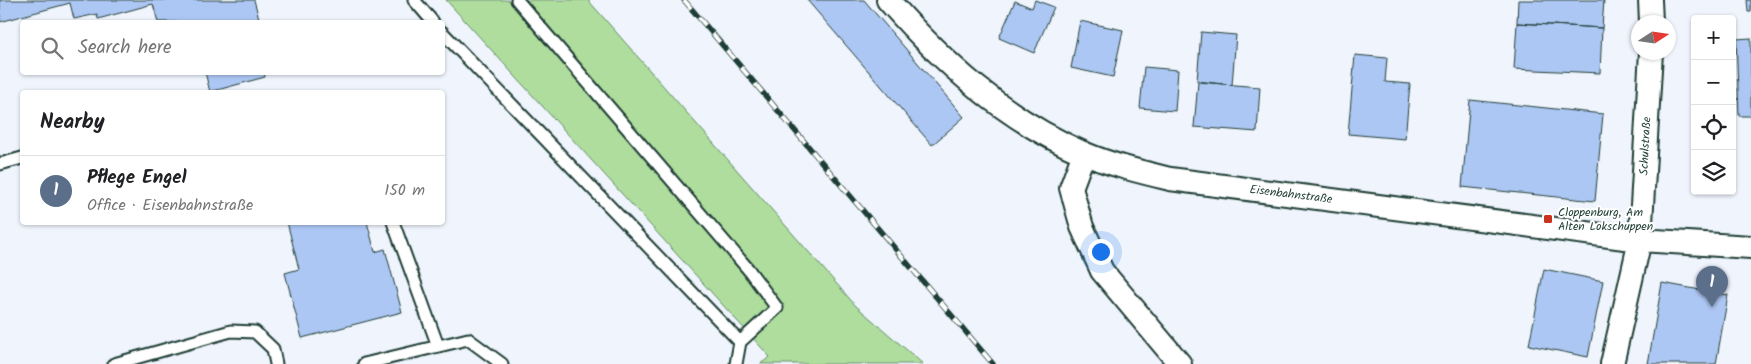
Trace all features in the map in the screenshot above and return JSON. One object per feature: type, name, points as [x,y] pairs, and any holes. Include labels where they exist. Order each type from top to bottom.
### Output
[{"type":"street","name":"Eisenbahnstraße","points":[[888,0],[922,39],[992,101],[1040,132],[1084,153],[1128,168],[1170,179],[1640,240],[1751,248]]},
{"type":"street","points":[[1650,0],[1651,15]]},
{"type":"street","name":"Schulstraße","points":[[1612,364],[1640,240],[1650,60]]},
{"type":"street","points":[[1084,153],[1071,188],[1082,227],[1102,271],[1180,364]]},
{"type":"lane","points":[[414,0],[431,20]]},
{"type":"lane","points":[[517,0],[748,268],[777,308],[740,342],[736,364]]},
{"type":"lane","points":[[445,35],[740,342]]},
{"type":"lane","points":[[0,164],[20,159]]},
{"type":"lane","points":[[394,225],[438,346]]},
{"type":"lane","points":[[114,364],[231,331],[255,332],[272,350],[276,364]]},
{"type":"lane","points":[[364,364],[468,339],[502,364]]},
{"type":"green space","points":[[446,0],[588,0],[856,306],[923,364],[760,364],[770,357]]},
{"type":"building","points":[[0,0],[254,0],[259,20],[157,20],[153,4],[98,19],[97,14],[74,19],[70,3],[0,22]]},
{"type":"building","points":[[807,0],[864,0],[964,117],[932,145]]},
{"type":"building","points":[[1035,0],[1054,7],[1034,53],[999,38],[1015,1],[1032,8]]},
{"type":"building","points":[[1518,0],[1604,0],[1602,28],[1517,23]]},
{"type":"building","points":[[1747,0],[1751,0],[1751,12],[1748,12]]},
{"type":"building","points":[[1080,21],[1123,30],[1113,77],[1071,68]]},
{"type":"building","points":[[1517,23],[1602,28],[1600,73],[1514,69]]},
{"type":"building","points":[[1201,32],[1236,35],[1232,85],[1197,81]]},
{"type":"building","points":[[1751,38],[1751,116],[1739,116],[1736,39]]},
{"type":"building","points":[[1355,55],[1387,58],[1385,82],[1410,84],[1405,139],[1348,134]]},
{"type":"building","points":[[1144,67],[1178,70],[1175,111],[1140,108]]},
{"type":"building","points":[[206,75],[265,75],[265,77],[217,90],[210,90]]},
{"type":"building","points":[[1198,82],[1260,87],[1257,132],[1194,127]]},
{"type":"building","points":[[1470,100],[1603,114],[1595,201],[1462,187]]},
{"type":"building","points":[[288,225],[368,225],[375,252],[385,249],[402,312],[302,338],[285,273],[299,269]]},
{"type":"building","points":[[1544,269],[1603,281],[1588,357],[1529,345]]},
{"type":"building","points":[[1662,283],[1728,295],[1716,364],[1648,364]]},
{"type":"railway","points":[[684,0],[993,364]]},
{"type":"place","name":"Cloppenburg, Am Alten Lokschuppen","points":[[1548,219]]},
{"type":"place","name":"Pflege Engel","points":[[1712,307]]}]
